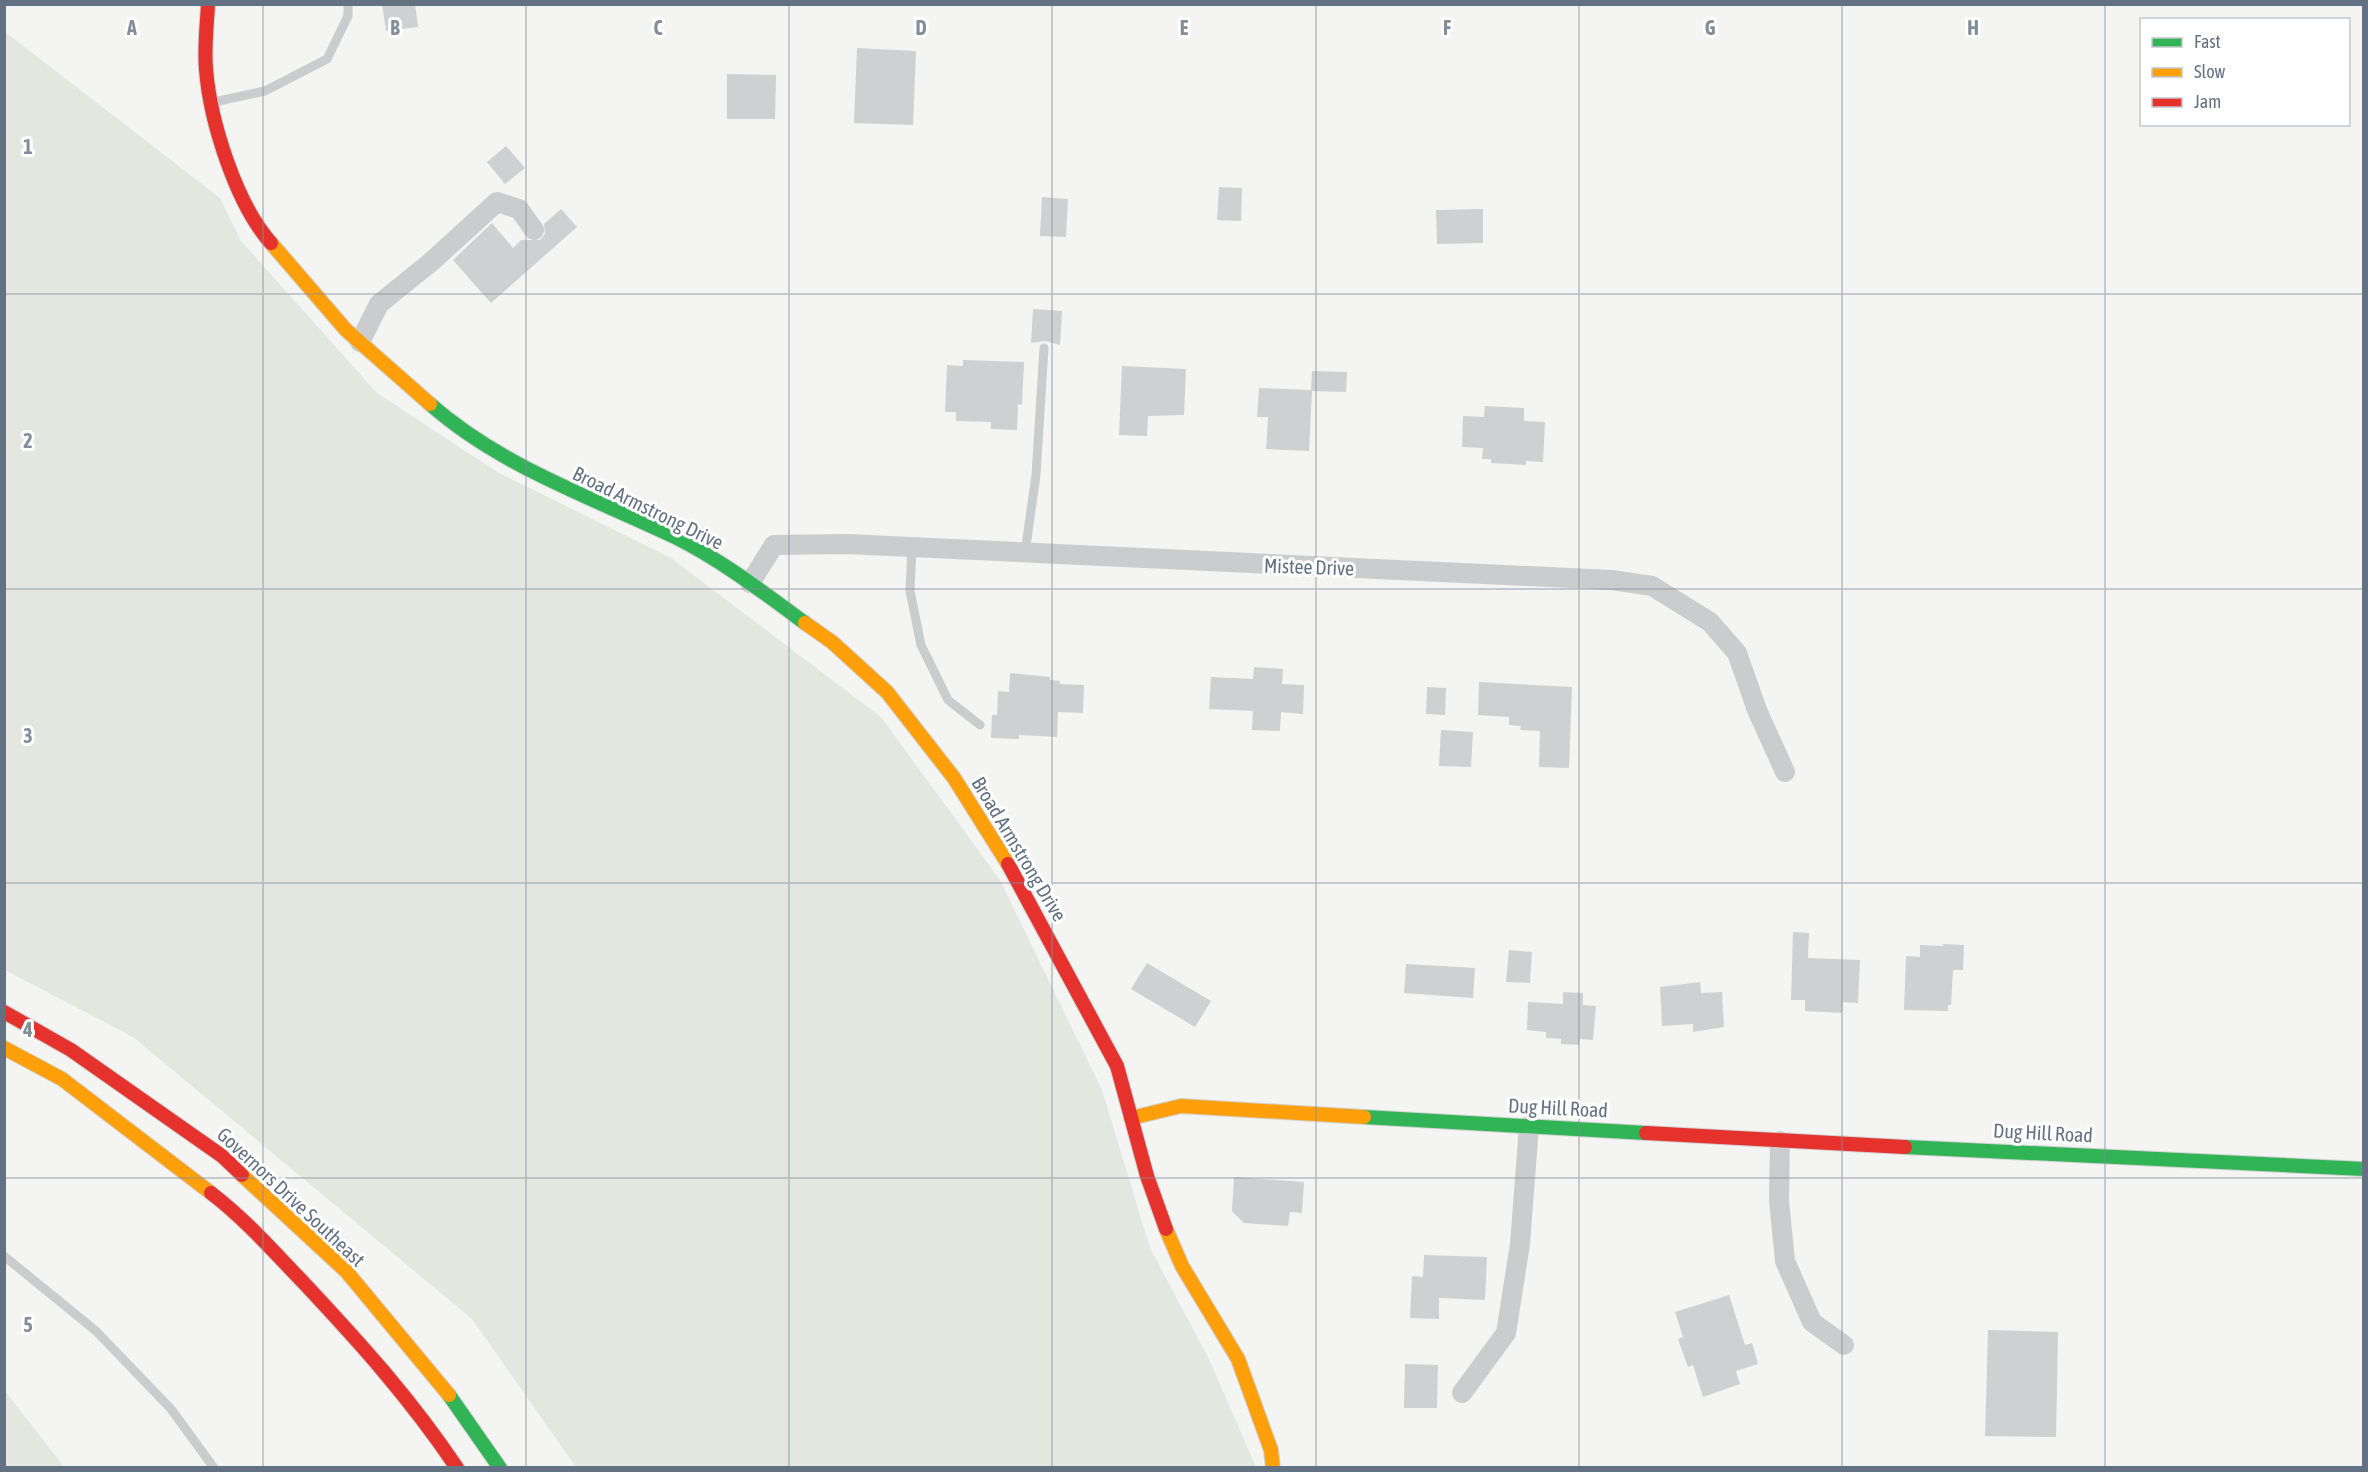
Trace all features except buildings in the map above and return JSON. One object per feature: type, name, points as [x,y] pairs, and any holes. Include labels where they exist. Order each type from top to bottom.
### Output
[{"type":"main road","name":"Broad Armstrong Drive","points":[[208,4],[206,69],[212,102],[222,148],[255,225],[346,330],[450,422],[561,488],[676,538],[750,583],[832,642],[887,692],[954,778],[1012,870],[1118,1066],[1131,1118]]},
{"type":"main road","name":"Governors Drive Southeast","points":[[4,1012],[71,1050],[222,1156],[346,1271],[435,1375],[500,1467]]},
{"type":"main road","points":[[4,1048],[62,1079],[237,1213],[371,1354],[419,1412],[457,1467]]},
{"type":"main road","name":"Dug Hill Road","points":[[1131,1118],[1181,1106],[1780,1141],[2364,1169]]},
{"type":"main road","points":[[1131,1118],[1161,1217],[1182,1266],[1238,1359],[1271,1450],[1273,1467]]},
{"type":"street","points":[[360,342],[379,304],[431,262],[497,202],[519,209],[534,230]]},
{"type":"street","name":"Mistee Drive","points":[[750,583],[774,545],[847,544],[1612,579],[1652,586],[1710,622],[1737,653],[1757,710],[1785,772]]},
{"type":"street","points":[[1462,1393],[1506,1333],[1520,1244],[1529,1126]]},
{"type":"street","points":[[1780,1141],[1779,1201],[1785,1261],[1812,1322],[1844,1345]]},
{"type":"lane","points":[[212,102],[265,91],[327,59],[348,16],[348,4]]},
{"type":"lane","points":[[1025,553],[1036,475],[1044,348]]},
{"type":"lane","points":[[912,548],[910,591],[921,645],[948,700],[980,725]]},
{"type":"lane","points":[[4,1256],[96,1331],[171,1409],[214,1467]]},
{"type":"shaded area","points":[[4,31],[220,198],[241,241],[377,393],[499,473],[671,558],[881,717],[1000,880],[1102,1090],[1150,1248],[1209,1359],[1256,1467],[576,1467],[472,1319],[133,1037],[5,970]]},
{"type":"shaded area","points":[[5,1391],[64,1467],[5,1467]]},
{"type":"traffic: fast","points":[[430,404],[457,426],[516,463],[675,537],[709,556],[805,623]]},
{"type":"traffic: fast","points":[[1364,1117],[1646,1133]]},
{"type":"traffic: fast","points":[[1905,1147],[2364,1169]]},
{"type":"traffic: fast","points":[[449,1395],[500,1468]]},
{"type":"traffic: slow","points":[[271,243],[346,330],[430,404]]},
{"type":"traffic: slow","points":[[805,623],[832,642],[887,692],[954,778],[1008,864]]},
{"type":"traffic: slow","points":[[4,1048],[62,1079],[211,1193]]},
{"type":"traffic: slow","points":[[1131,1118],[1181,1106],[1364,1117]]},
{"type":"traffic: slow","points":[[242,1175],[346,1271],[449,1395]]},
{"type":"traffic: slow","points":[[1166,1229],[1182,1266],[1238,1359],[1271,1450],[1273,1468]]},
{"type":"traffic: jam","points":[[208,4],[206,69],[219,137],[236,185],[258,226],[271,243]]},
{"type":"traffic: jam","points":[[1008,864],[1117,1066],[1147,1176],[1166,1229]]},
{"type":"traffic: jam","points":[[4,1012],[71,1050],[222,1156],[242,1175]]},
{"type":"traffic: jam","points":[[1646,1133],[1905,1147]]},
{"type":"traffic: jam","points":[[211,1193],[258,1236],[344,1327],[403,1394],[457,1468]]}]
